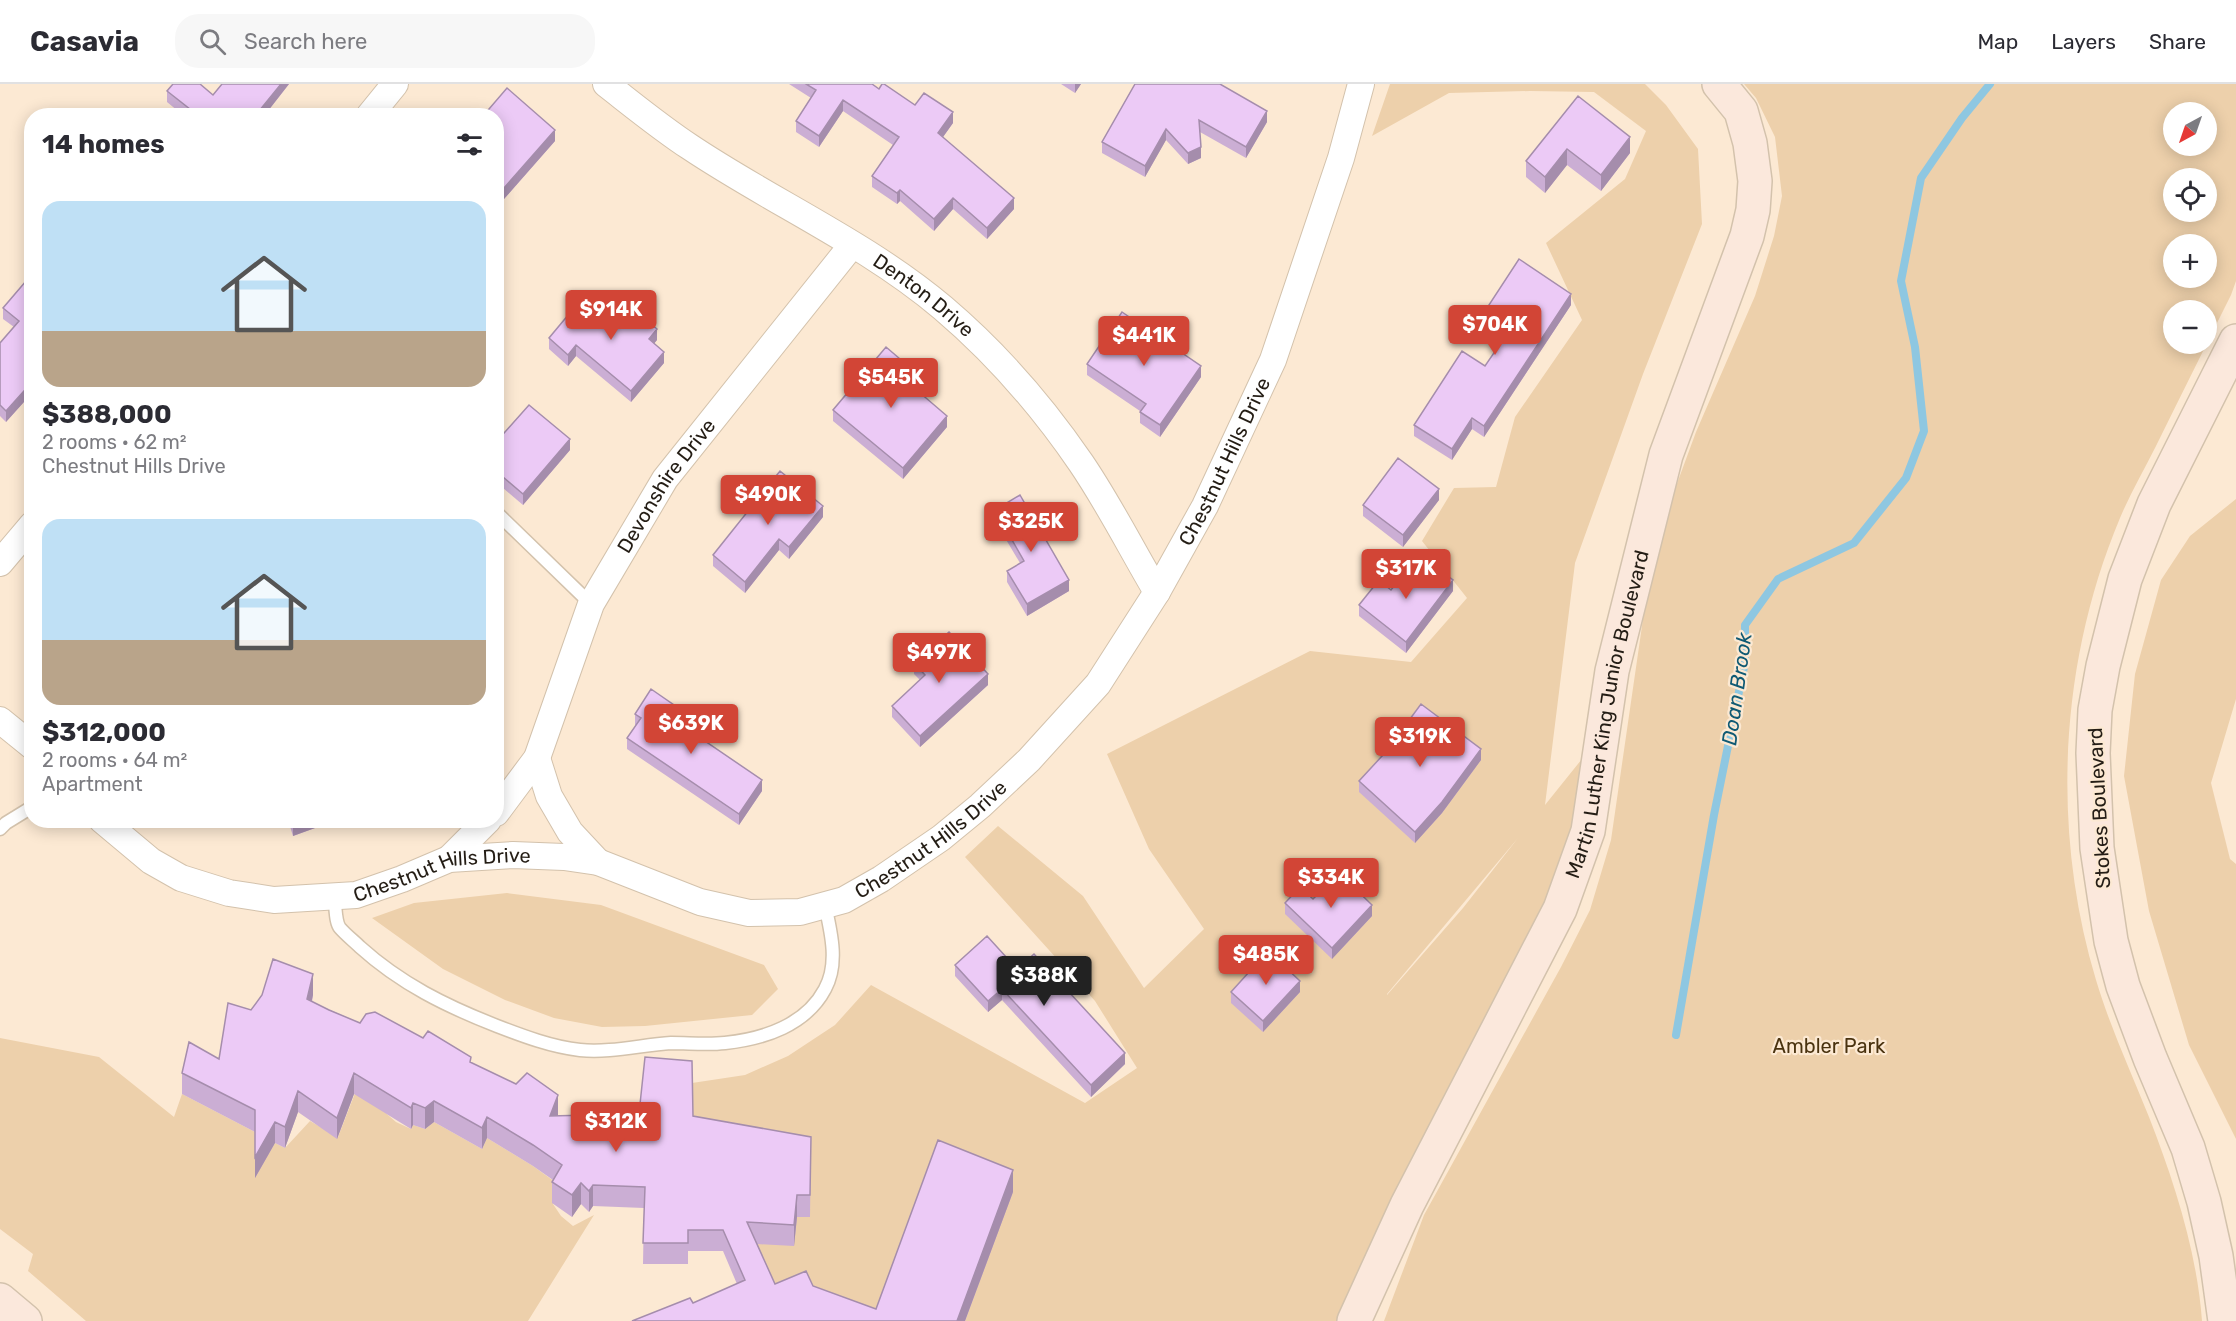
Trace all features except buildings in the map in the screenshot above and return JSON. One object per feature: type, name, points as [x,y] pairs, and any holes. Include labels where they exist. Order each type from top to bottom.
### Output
[{"type":"main road","name":"Martin Luther King Junior Boulevard","points":[[1354,1321],[1407,1205],[1560,909],[1588,831],[1612,671],[1666,455],[1747,237],[1754,210],[1755,181],[1750,143],[1741,111],[1719,84]]},
{"type":"main road","name":"Stokes Boulevard","points":[[2225,1321],[2216,1256],[2201,1191],[2188,1148],[2123,986],[2111,941],[2097,848],[2093,753],[2095,710],[2103,666],[2125,579],[2154,504],[2236,341]]},
{"type":"main road","points":[[0,1300],[26,1321]]},
{"type":"street","points":[[376,108],[395,84]]},
{"type":"street","name":"Denton Drive","points":[[606,84],[689,147],[909,282],[942,307],[990,351],[1039,407],[1082,464],[1157,592]]},
{"type":"street","name":"Chestnut Hills Drive","points":[[112,828],[151,861],[181,878],[228,893],[274,900],[356,895],[448,859],[513,855],[564,857],[598,862],[700,902],[749,914],[800,912],[844,900],[881,879],[940,838],[980,806],[1029,760],[1098,684],[1157,592],[1205,507],[1273,360],[1341,158],[1361,84]]},
{"type":"street","name":"Devonshire Drive","points":[[504,802],[537,758],[591,604],[665,479],[852,245]]},
{"type":"street","points":[[0,563],[24,534]]},
{"type":"street","points":[[0,720],[24,740]]},
{"type":"street","points":[[537,758],[554,805],[570,832],[598,862]]},
{"type":"street","points":[[448,859],[480,828]]},
{"type":"lane","points":[[504,520],[591,604]]},
{"type":"lane","points":[[0,830],[6,823],[24,812]]},
{"type":"lane","points":[[334,898],[339,927],[374,960],[404,982],[461,1012],[519,1035],[580,1050],[621,1049],[670,1043],[725,1043],[766,1034],[783,1028],[800,1018],[825,990],[832,974],[831,935],[825,905]]},
{"type":"green space","points":[[1390,84],[1645,84],[1666,105],[1698,149],[1702,224],[1643,374],[1575,563],[1545,805],[1602,734],[1588,831],[1354,1321],[965,1321],[1012,1192],[879,1321],[774,1303],[747,1244],[797,1217],[810,1217],[693,1157],[692,1083],[745,1075],[788,1056],[835,1025],[871,985],[1085,1103],[1137,1068],[1095,1001],[965,857],[998,826],[1083,896],[1144,988],[1204,929],[1149,849],[1107,754],[1310,651],[1411,662],[1467,598],[1422,541],[1454,488],[1496,487],[1515,417],[1582,320],[1546,243],[1625,179],[1646,131],[1594,92],[1530,91],[1449,93],[1372,136]],"holes":[[[1518,838],[1463,908],[1387,995]]]},
{"type":"green space","name":"Ambler Park","points":[[1744,84],[2236,84],[2236,281],[2217,323],[2217,300],[2163,300],[2163,354],[2202,354],[2124,509],[2100,573],[2084,630],[2074,688],[2068,747],[2068,806],[2072,865],[2082,923],[2102,998],[2149,1117],[2183,1217],[2195,1269],[2202,1321],[1384,1321],[1424,1215],[1590,910],[1611,840],[1650,557],[1696,432],[1755,296],[1774,236],[1782,196],[1775,137],[1756,98]]},
{"type":"green space","points":[[2236,499],[2236,699],[2211,783],[2230,859],[2236,864],[2236,1139],[2189,1045],[2149,911],[2124,776],[2135,674],[2161,580],[2190,536]]},
{"type":"green space","points":[[507,893],[601,905],[764,965],[778,989],[752,1015],[645,1026],[602,1027],[554,1018],[505,1000],[443,969],[372,918],[414,903]]},
{"type":"green space","points":[[0,1038],[99,1057],[174,1117],[182,1094],[255,1132],[269,1153],[275,1143],[285,1148],[310,1121],[338,1137],[357,1088],[396,1122],[411,1129],[413,1125],[425,1129],[434,1122],[482,1149],[487,1138],[533,1166],[562,1187],[553,1204],[561,1216],[573,1226],[594,1215],[528,1321],[86,1321],[28,1271],[33,1254],[0,1229]]},
{"type":"waterway","name":"Doan Brook","points":[[1676,1035],[1714,815],[1745,662],[1745,625],[1778,579],[1854,543],[1906,478],[1924,431],[1915,347],[1901,281],[1921,178],[1962,118],[1990,84]]}]
